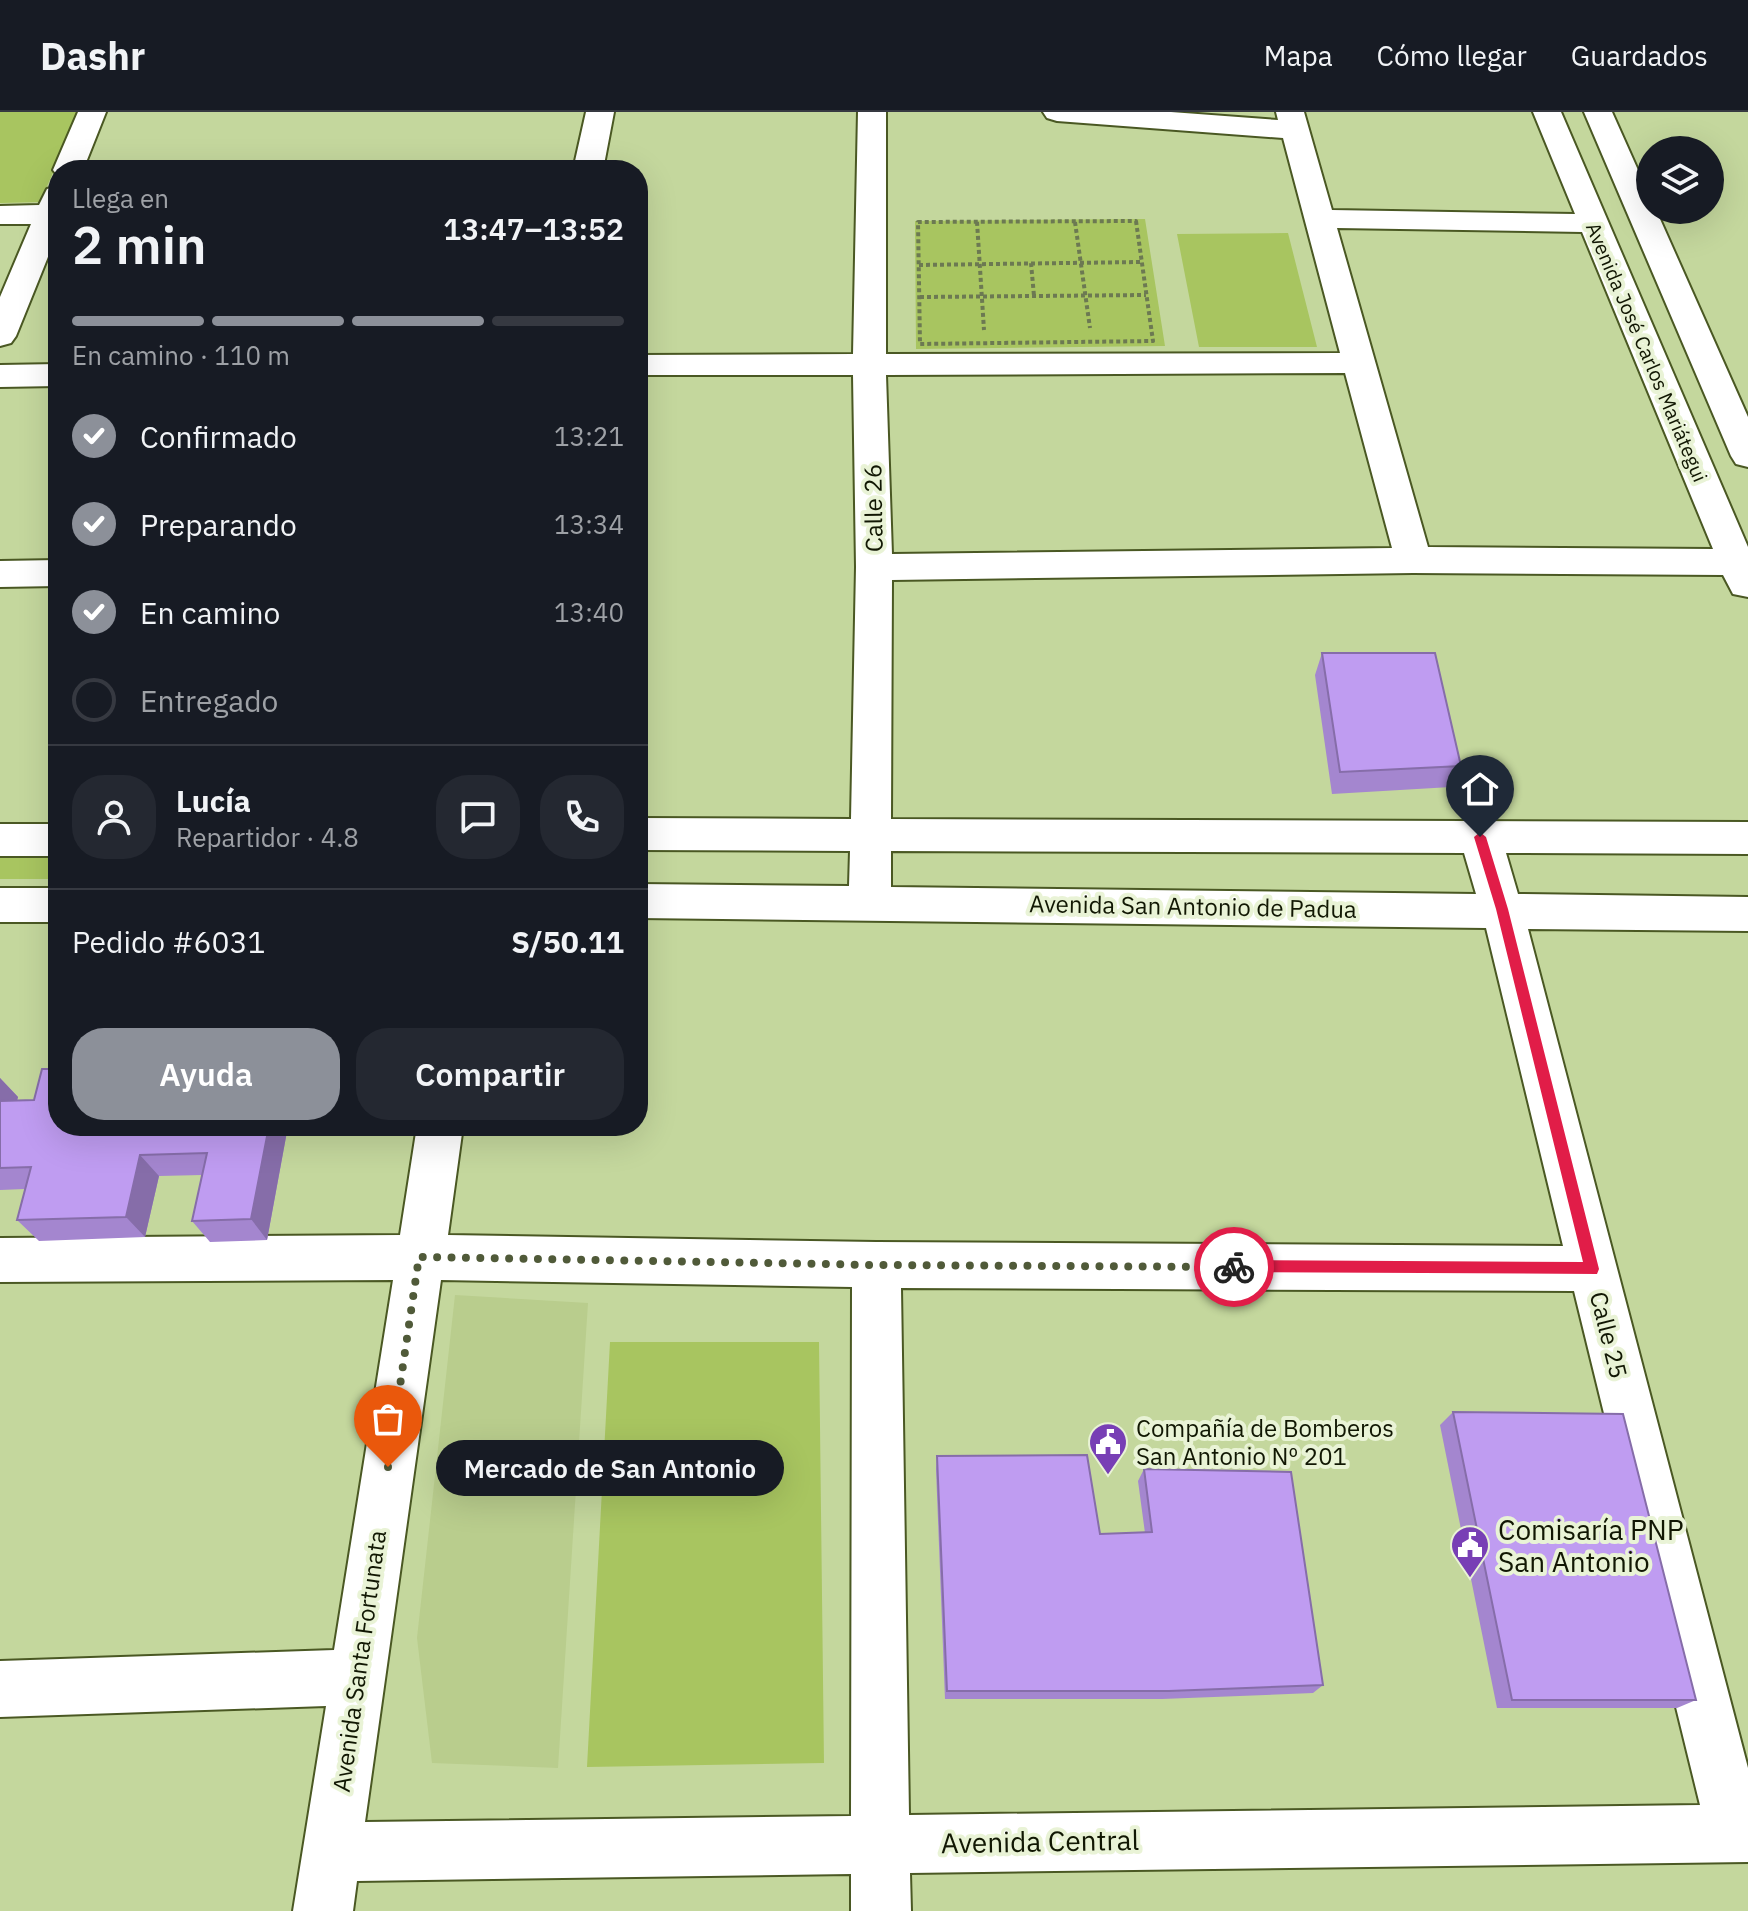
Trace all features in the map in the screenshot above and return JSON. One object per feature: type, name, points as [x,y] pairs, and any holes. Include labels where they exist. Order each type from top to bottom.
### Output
[{"type":"street","points":[[72,160],[92,112]]},
{"type":"street","points":[[590,160],[600,112]]},
{"type":"street","name":"Calle 26","points":[[870,903],[874,567],[869,365],[872,112]]},
{"type":"street","points":[[1057,112],[1292,121],[1413,560]]},
{"type":"street","name":"Avenida José Carlos Mariátegui","points":[[1547,112],[1744,572]]},
{"type":"street","points":[[1598,112],[1747,452],[1690,452]]},
{"type":"street","points":[[0,215],[48,209]]},
{"type":"street","points":[[1318,219],[1594,223]]},
{"type":"street","points":[[0,336],[48,224]]},
{"type":"street","points":[[648,365],[1357,363]]},
{"type":"street","points":[[0,376],[48,375]]},
{"type":"street","points":[[874,567],[1413,560],[1744,572]]},
{"type":"street","points":[[0,574],[48,573]]},
{"type":"street","points":[[648,834],[1748,838]]},
{"type":"street","name":"Calle 25","points":[[1480,837],[1502,909],[1592,1269],[1742,1833]]},
{"type":"street","points":[[0,840],[48,840]]},
{"type":"street","name":"Avenida San Antonio de Padua","points":[[648,901],[1748,914]]},
{"type":"street","points":[[0,905],[48,905]]},
{"type":"street","name":"Avenida Santa Fortunata","points":[[323,1911],[438,1136]]},
{"type":"street","points":[[0,1260],[419,1257],[876,1265],[1592,1269]]},
{"type":"street","points":[[876,1265],[881,1911]]},
{"type":"street","points":[[0,1689],[357,1677]]},
{"type":"street","name":"Avenida Central","points":[[331,1852],[1742,1833]]},
{"type":"path","points":[[1136,221],[1153,341],[920,344],[918,222],[977,222],[1136,221]]},
{"type":"path","points":[[977,222],[985,343]]},
{"type":"path","points":[[1075,222],[1091,342]]},
{"type":"path","points":[[919,265],[1142,262]]},
{"type":"path","points":[[1031,263],[1034,296]]},
{"type":"path","points":[[920,297],[1146,295]]},
{"type":"shaded area","points":[[0,112],[80,112],[59,160],[48,160],[48,184],[40,202],[0,203]]},
{"type":"shaded area","points":[[1145,219],[1165,346],[916,349],[915,221]]},
{"type":"shaded area","points":[[1288,233],[1317,347],[1199,347],[1177,234]]},
{"type":"shaded area","points":[[0,851],[48,851],[48,879],[0,879]]},
{"type":"shaded area","points":[[455,1295],[588,1303],[558,1768],[432,1763],[417,1638]]},
{"type":"shaded area","points":[[610,1342],[819,1342],[824,1763],[587,1767]]},
{"type":"building","points":[[1322,653],[1435,653],[1461,766],[1340,772]]},
{"type":"building","points":[[42,1069],[48,1069],[48,1136],[267,1136],[251,1219],[192,1221],[207,1153],[140,1155],[126,1217],[17,1220],[31,1167],[0,1168],[0,1101],[34,1100]]},
{"type":"building","points":[[1453,1412],[1623,1414],[1696,1700],[1512,1700]]},
{"type":"building","points":[[1087,1455],[1100,1534],[1152,1532],[1144,1469],[1291,1472],[1323,1685],[1169,1691],[947,1691],[937,1456]]},
{"type":"way so far","points":[[388,1467],[419,1257],[1234,1267]]},
{"type":"place","name":"Mercado de San Antonio","points":[[388,1467]]},
{"type":"place","name":"Compañía de Bomberos San Antonio Nº 201","points":[[1108,1476]]},
{"type":"place","name":"Comisaría PNP San Antonio","points":[[1470,1579]]},
{"type":"route","points":[[1234,1267],[1592,1269],[1502,909],[1480,837]]}]
